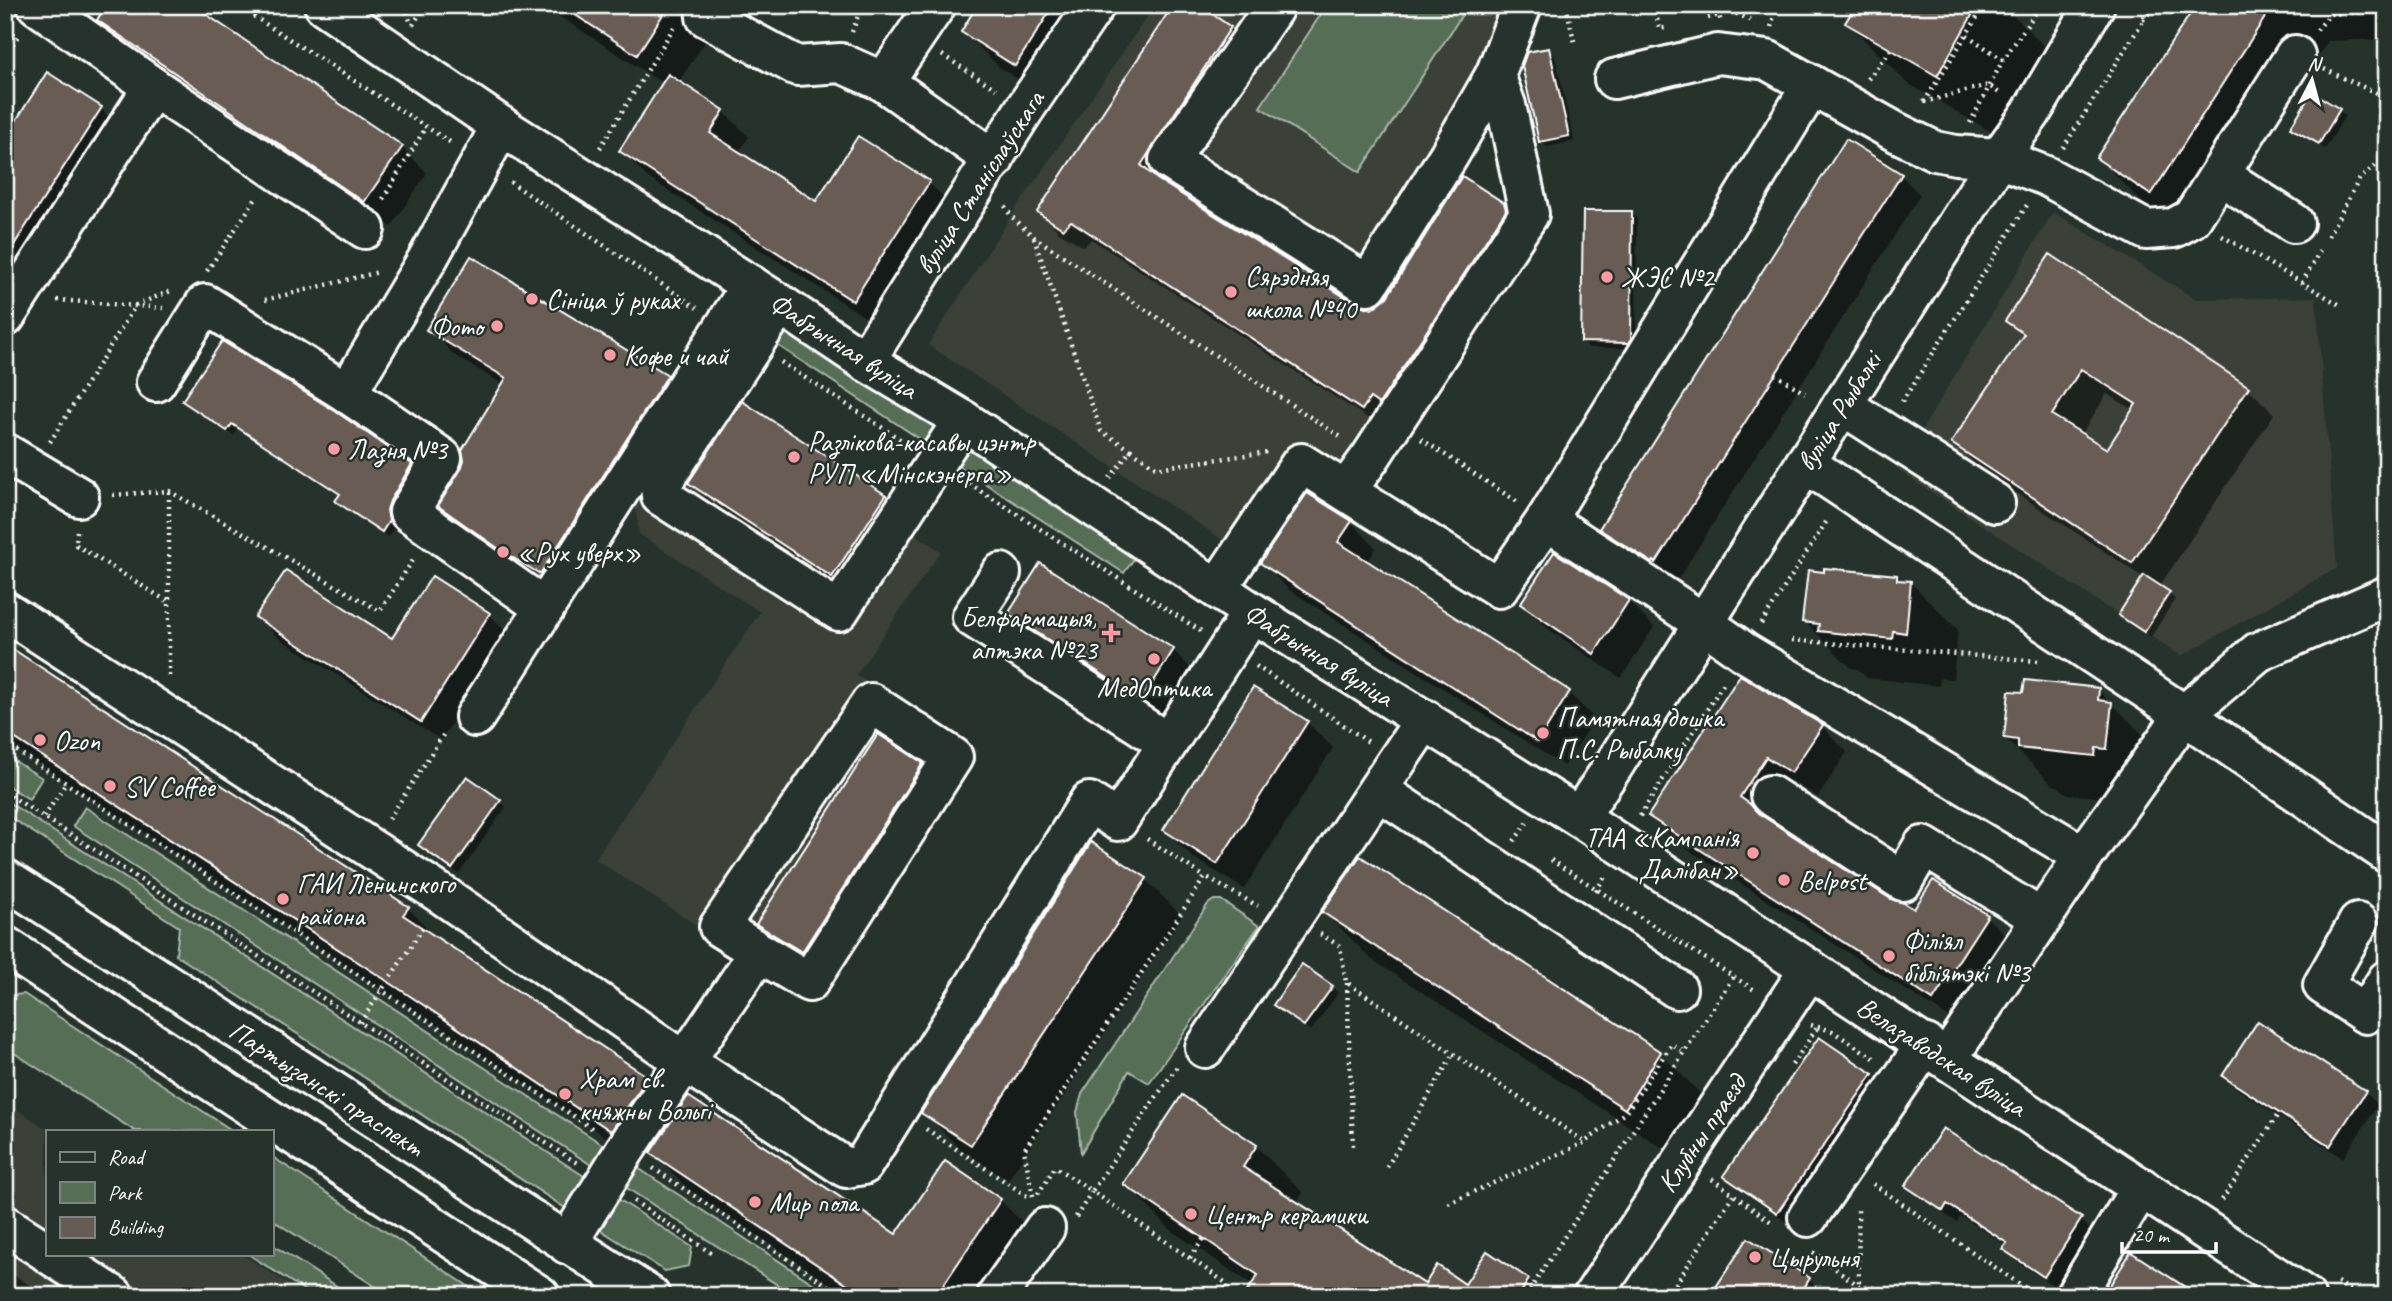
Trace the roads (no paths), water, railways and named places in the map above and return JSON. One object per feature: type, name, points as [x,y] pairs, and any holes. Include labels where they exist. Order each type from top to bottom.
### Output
[{"type":"street","points":[[37,5],[153,87],[365,229]]},
{"type":"street","points":[[884,82],[936,5]]},
{"type":"street","name":"вуліца Станіслаўскага","points":[[865,361],[1024,110],[1095,5]]},
{"type":"street","points":[[1272,7],[1170,160],[1368,285],[1495,75],[1522,5]]},
{"type":"street","name":"вуліца Рыбалкі","points":[[1579,817],[1999,158],[2031,113],[2095,5]]},
{"type":"street","points":[[692,11],[797,66],[842,63],[884,82],[994,160]]},
{"type":"street","name":"Фабрычная вуліца","points":[[341,12],[501,126],[865,361],[963,420],[1252,612],[1579,817]]},
{"type":"street","points":[[1614,79],[1718,54],[1767,60],[1935,151],[1999,158],[2046,176],[2146,230],[2174,228],[2192,218],[2295,55]]},
{"type":"street","points":[[1346,491],[1529,214],[1506,105],[1495,75]]},
{"type":"street","points":[[1217,589],[1301,463],[1499,588],[1546,520],[1812,85]]},
{"type":"street","points":[[11,307],[153,87]]},
{"type":"street","points":[[347,393],[501,126]]},
{"type":"street","points":[[2220,176],[2294,223]]},
{"type":"street","points":[[475,717],[545,608],[765,294]]},
{"type":"street","points":[[156,382],[205,304],[347,393],[442,458],[409,512],[545,608]]},
{"type":"street","points":[[738,335],[660,486],[661,496],[839,611],[963,420]]},
{"type":"street","points":[[1842,405],[1995,503]]},
{"type":"street","points":[[5,453],[79,497]]},
{"type":"street","points":[[1805,463],[2387,853]]},
{"type":"street","points":[[1546,520],[1703,622],[1744,652],[2084,856]]},
{"type":"street","points":[[1000,573],[972,617],[1168,743]]},
{"type":"street","points":[[1808,1217],[2042,919],[2184,715],[2258,652],[2387,596]]},
{"type":"street","points":[[5,611],[444,897],[684,1061],[846,1167],[863,1165],[1088,802],[1118,821],[1252,612]]},
{"type":"street","points":[[871,703],[953,757],[809,982],[759,952],[719,927],[871,703]]},
{"type":"street","points":[[1205,1048],[1424,719]]},
{"type":"street","points":[[1388,775],[1677,989]]},
{"type":"street","points":[[1770,795],[1903,881],[1923,846],[2042,919]]},
{"type":"street","name":"Велазаводская вуліца","points":[[1579,817],[2305,1296]]},
{"type":"street","name":"Партызанскі праспект","points":[[5,879],[650,1296]]},
{"type":"street","points":[[2358,923],[2323,985],[2366,1014],[2387,979]]},
{"type":"street","name":"Партызанскі праспект","points":[[5,946],[540,1296]]},
{"type":"street","points":[[567,1244],[625,1150],[759,952]]},
{"type":"street","name":"Клубны праезд","points":[[1593,1296],[1810,970]]},
{"type":"street","points":[[400,1204],[422,1205],[440,1196],[442,1182],[436,1159]]},
{"type":"street","points":[[2075,1296],[2141,1187]]},
{"type":"street","points":[[997,1296],[1039,1214]]},
{"type":"street","points":[[5,1225],[46,1252]]},
{"type":"street","points":[[53,1256],[114,1296]]},
{"type":"place","name":"ЖЭС №2","points":[[1607,277]]},
{"type":"place","name":"Сярэдняя школа №40","points":[[1231,292]]},
{"type":"place","name":"Сініца ў руках","points":[[532,299]]},
{"type":"place","name":"Фото","points":[[497,326]]},
{"type":"place","name":"Кофе и чай","points":[[610,355]]},
{"type":"place","name":"Лазня №3","points":[[334,449]]},
{"type":"place","name":"Разлікова-касавы цэнтр РУП «Мінскэнерга»","points":[[794,457]]},
{"type":"place","name":"«Рух уверх»","points":[[503,552]]},
{"type":"place","name":"Белфармацыя, аптэка №23","points":[[1111,633]]},
{"type":"place","name":"МедОптика","points":[[1154,659]]},
{"type":"place","name":"Памятная дошка П.С. Рыбалку","points":[[1543,733]]},
{"type":"place","name":"Ozon","points":[[40,740]]},
{"type":"place","name":"SV Coffee","points":[[110,786]]},
{"type":"place","name":"ТАА «Кампанія Далібан»","points":[[1753,853]]},
{"type":"place","name":"Belpost","points":[[1784,880]]},
{"type":"place","name":"ГАИ Ленинского района","points":[[283,899]]},
{"type":"place","name":"Філіял бібліятэкі №3","points":[[1889,956]]},
{"type":"place","name":"Храм св. княжны Вольгі","points":[[565,1094]]},
{"type":"place","name":"Мир пола","points":[[755,1202]]},
{"type":"place","name":"Центр керамики","points":[[1191,1214]]},
{"type":"place","name":"Цырульня","points":[[1755,1257]]}]
